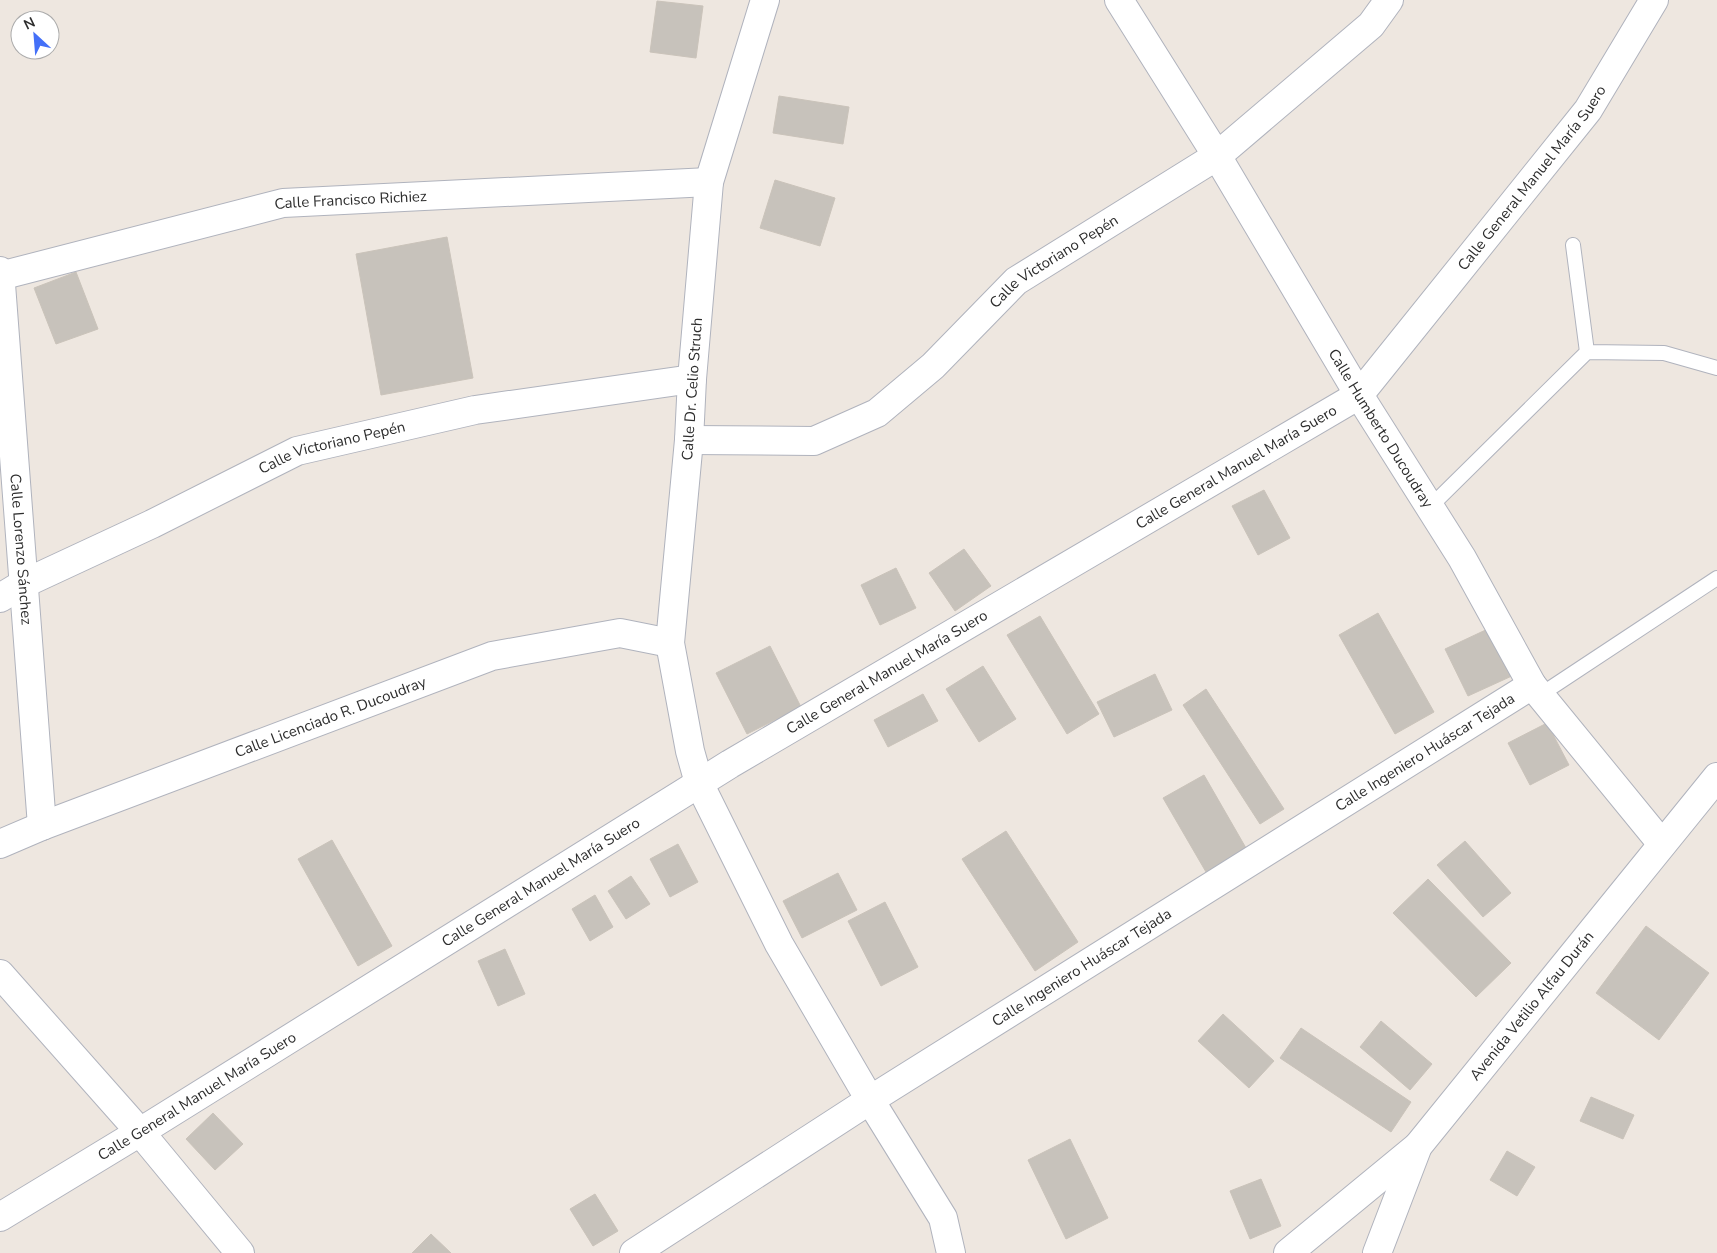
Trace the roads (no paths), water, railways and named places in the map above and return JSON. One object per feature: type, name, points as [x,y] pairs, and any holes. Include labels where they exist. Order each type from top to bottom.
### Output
[{"type":"street","name":"Calle Dr. Celio Struch","points":[[766,0],[709,182],[692,379],[689,440],[670,644],[690,752],[698,783],[779,944],[870,1100],[943,1218],[951,1253]]},
{"type":"street","name":"Calle Humberto Ducoudray","points":[[1119,0],[1217,156],[1358,395],[1462,558],[1536,690],[1662,844]]},
{"type":"street","name":"Calle Victoriano Pepén","points":[[689,440],[814,440],[878,413],[933,366],[1016,281],[1217,156],[1371,25],[1389,0]]},
{"type":"street","name":"Calle General Manuel María Suero","points":[[0,1217],[140,1132],[698,783],[1358,395],[1588,110],[1654,0]]},
{"type":"street","name":"Calle Francisco Richiez","points":[[0,276],[283,203],[709,182]]},
{"type":"street","name":"Calle Lorenzo Sánchez","points":[[0,271],[42,826]]},
{"type":"street","name":"Calle Victoriano Pepén","points":[[0,598],[23,584],[152,524],[297,451],[475,410],[692,379]]},
{"type":"street","name":"Calle Licenciado R. Ducoudray","points":[[0,844],[42,826],[492,656],[620,633],[670,644]]},
{"type":"street","name":"Calle Ingeniero Huáscar Tejada","points":[[634,1253],[870,1100],[1536,690]]},
{"type":"street","name":"Avenida Vetilio Alfau Durán","points":[[1377,1253],[1418,1146],[1717,776]]},
{"type":"street","points":[[0,974],[140,1132],[240,1253]]},
{"type":"street","points":[[1288,1253],[1418,1146]]},
{"type":"lane","points":[[1573,245],[1587,352]]},
{"type":"lane","points":[[1430,507],[1587,352],[1664,353],[1717,368]]},
{"type":"lane","points":[[1536,690],[1717,578]]}]
